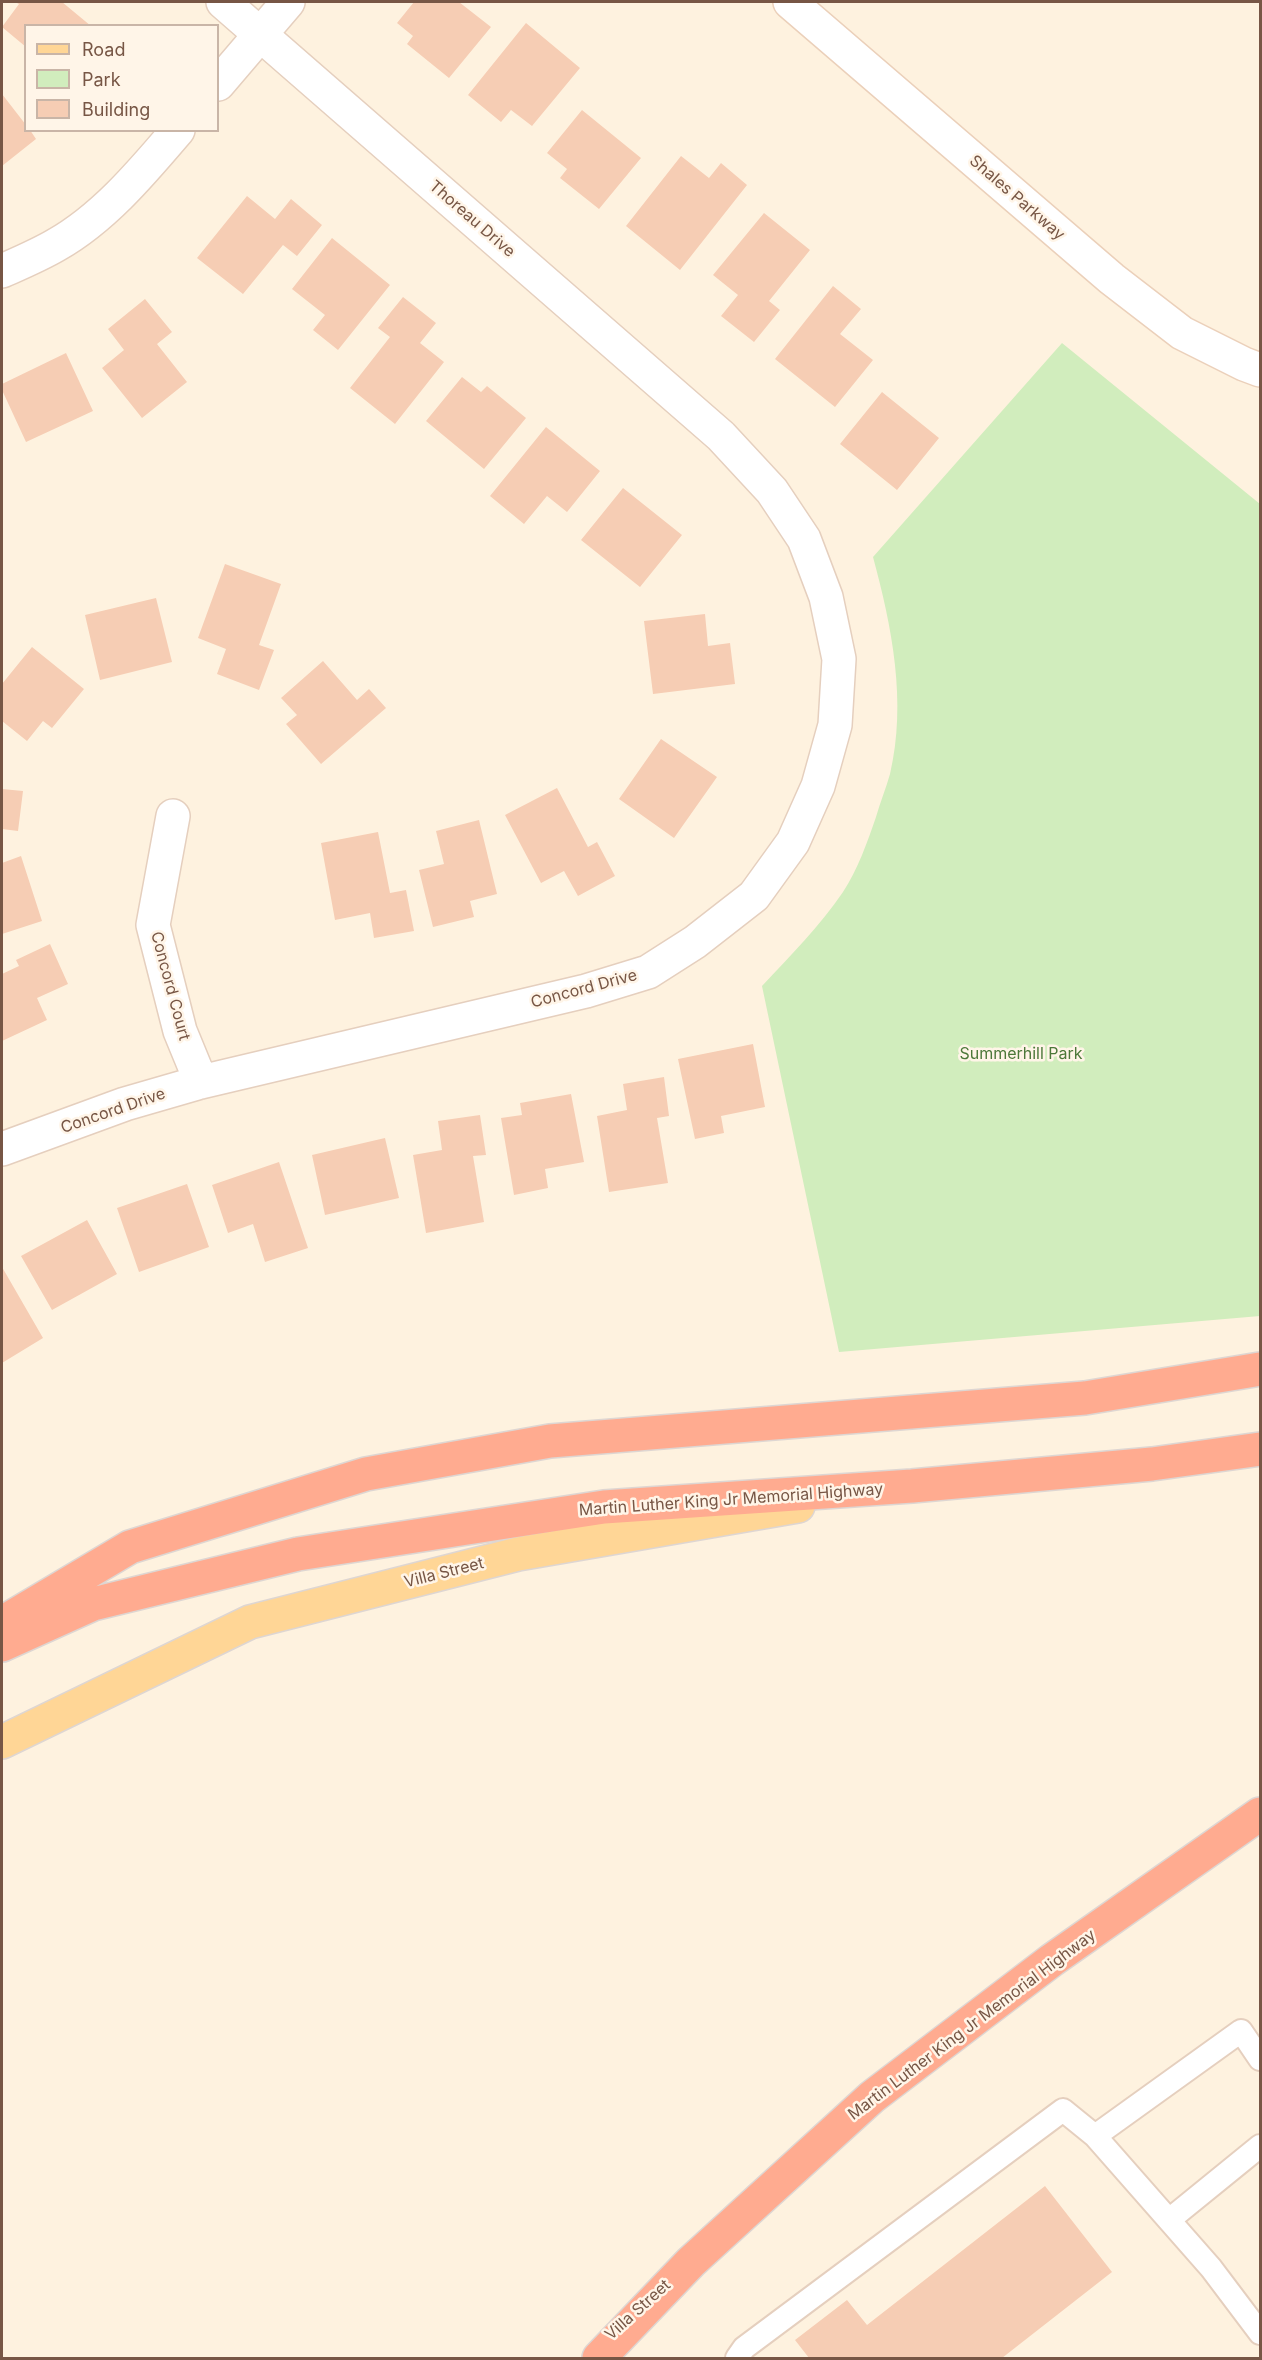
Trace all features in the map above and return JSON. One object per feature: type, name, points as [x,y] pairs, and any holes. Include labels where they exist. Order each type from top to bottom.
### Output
[{"type":"highway","points":[[2,1623],[130,1547],[366,1474],[550,1441],[1085,1398],[1260,1368]]},
{"type":"highway","name":"Martin Luther King Jr Memorial Highway","points":[[2,1646],[93,1604],[298,1554],[603,1507],[912,1486],[1152,1464],[1260,1449]]},
{"type":"highway","name":"Martin Luther King Jr Memorial Highway","points":[[599,2358],[691,2262],[872,2097],[1052,1960],[1260,1814]]},
{"type":"main road","name":"Villa Street","points":[[2,1742],[250,1622],[518,1554],[912,1486]]},
{"type":"main road","name":"Villa Street","points":[[584,2358],[691,2262]]},
{"type":"street","name":"Thoreau Drive","points":[[223,2],[721,436]]},
{"type":"street","points":[[219,83],[288,2]]},
{"type":"street","name":"Shales Parkway","points":[[790,2],[1112,279],[1182,333],[1260,370]]},
{"type":"street","points":[[2,271],[57,245],[104,210],[143,171],[176,132]]},
{"type":"street","name":"Concord Drive","points":[[2,1149],[125,1104],[201,1082],[586,991],[648,972],[695,942],[754,896],[792,842],[818,786],[835,725],[839,659],[826,597],[804,539],[772,491],[721,436]]},
{"type":"street","name":"Concord Court","points":[[173,816],[153,925],[180,1031],[201,1082]]},
{"type":"lane","points":[[1095,2136],[1241,2031],[1260,2059]]},
{"type":"lane","points":[[737,2358],[744,2348],[1063,2110],[1095,2136],[1211,2268],[1260,2333]]},
{"type":"lane","points":[[1169,2220],[1260,2146]]},
{"type":"green space","name":"Summerhill Park","points":[[1062,343],[1260,504],[1260,1316],[839,1352],[762,986],[815,929],[848,883],[866,846],[890,774],[897,720],[895,665],[886,610],[873,557]]},
{"type":"building","points":[[15,2],[62,2],[89,24],[24,24],[24,45],[2,27],[19,4]]},
{"type":"building","points":[[414,2],[459,2],[491,27],[449,78],[407,44],[413,36],[397,23]]},
{"type":"building","points":[[526,23],[580,68],[532,126],[511,110],[501,122],[468,95]]},
{"type":"building","points":[[2,94],[24,122],[24,132],[31,132],[36,139],[2,166]]},
{"type":"building","points":[[582,110],[641,158],[599,209],[560,178],[567,169],[547,153]]},
{"type":"building","points":[[681,156],[709,178],[721,163],[747,185],[680,270],[626,226]]},
{"type":"building","points":[[247,196],[275,219],[291,199],[322,225],[297,256],[283,245],[243,294],[197,258]]},
{"type":"building","points":[[764,213],[810,250],[769,301],[780,310],[754,342],[721,316],[738,295],[713,275]]},
{"type":"building","points":[[332,238],[390,285],[338,350],[313,330],[325,315],[292,289]]},
{"type":"building","points":[[833,286],[861,309],[840,334],[873,360],[835,407],[775,359]]},
{"type":"building","points":[[403,297],[436,323],[420,343],[444,362],[395,424],[350,388],[390,337],[378,328]]},
{"type":"building","points":[[145,299],[172,332],[157,344],[187,382],[142,418],[102,368],[124,350],[108,329]]},
{"type":"building","points":[[66,353],[93,411],[26,442],[2,390],[2,384]]},
{"type":"building","points":[[462,377],[481,392],[487,386],[526,418],[484,469],[426,421]]},
{"type":"building","points":[[882,392],[939,438],[897,490],[840,444]]},
{"type":"building","points":[[546,427],[600,471],[567,512],[547,496],[524,524],[490,496]]},
{"type":"building","points":[[623,488],[682,535],[640,587],[581,540]]},
{"type":"building","points":[[225,564],[281,584],[259,645],[274,650],[259,690],[217,674],[226,649],[198,638]]},
{"type":"building","points":[[156,598],[172,662],[100,680],[85,615]]},
{"type":"building","points":[[705,614],[708,646],[730,643],[735,684],[653,694],[644,621]]},
{"type":"building","points":[[32,647],[84,689],[52,728],[43,721],[27,741],[2,721],[2,684]]},
{"type":"building","points":[[323,661],[357,700],[369,689],[386,708],[321,764],[286,724],[297,715],[281,698]]},
{"type":"building","points":[[661,739],[717,777],[674,838],[619,799]]},
{"type":"building","points":[[557,788],[588,847],[597,842],[615,876],[578,896],[564,871],[541,883],[505,815]]},
{"type":"building","points":[[2,789],[23,791],[18,831],[2,829]]},
{"type":"building","points":[[479,820],[497,894],[470,901],[474,917],[433,927],[419,870],[444,864],[436,831]]},
{"type":"building","points":[[378,832],[390,893],[406,890],[414,931],[374,938],[370,913],[335,920],[321,843]]},
{"type":"building","points":[[21,856],[42,921],[2,934],[2,863]]},
{"type":"building","points":[[50,944],[68,984],[37,998],[47,1020],[2,1041],[2,974],[19,966],[16,960]]},
{"type":"building","points":[[753,1044],[765,1107],[721,1116],[724,1133],[695,1139],[678,1059]]},
{"type":"building","points":[[664,1077],[669,1116],[657,1118],[668,1183],[609,1192],[597,1116],[627,1110],[623,1084]]},
{"type":"building","points":[[571,1094],[584,1162],[545,1169],[548,1188],[514,1195],[501,1118],[522,1115],[520,1103]]},
{"type":"building","points":[[480,1115],[486,1155],[473,1156],[484,1222],[426,1233],[413,1155],[442,1150],[438,1121]]},
{"type":"building","points":[[385,1138],[399,1198],[325,1215],[312,1155]]},
{"type":"building","points":[[279,1162],[308,1248],[265,1262],[253,1224],[228,1233],[212,1185]]},
{"type":"building","points":[[187,1184],[209,1247],[139,1272],[117,1208]]},
{"type":"building","points":[[87,1220],[117,1274],[52,1310],[21,1256]]},
{"type":"building","points":[[2,1267],[43,1338],[2,1363]]},
{"type":"building","points":[[1045,2186],[1112,2272],[1002,2358],[809,2358],[795,2340],[847,2300],[867,2325]]}]
